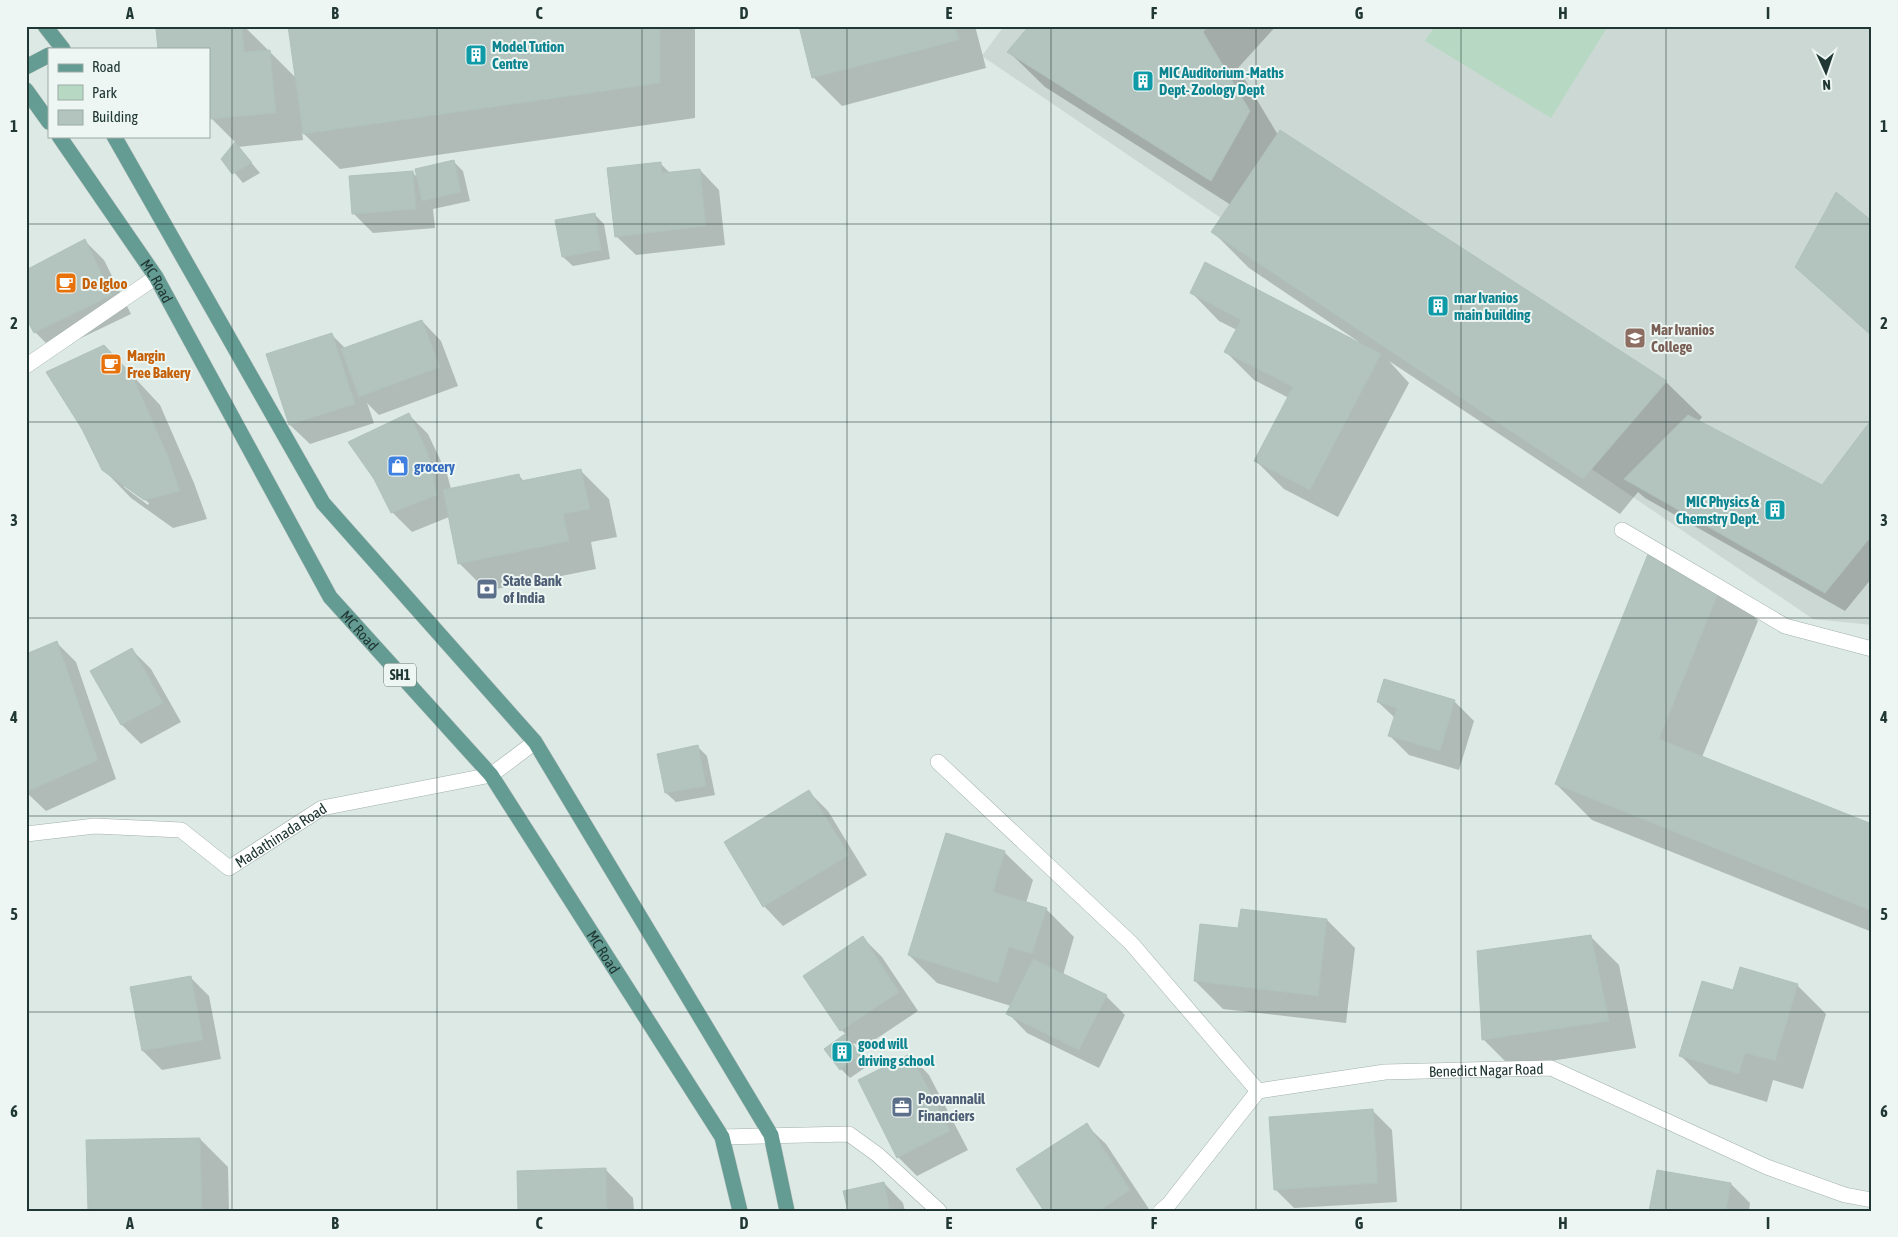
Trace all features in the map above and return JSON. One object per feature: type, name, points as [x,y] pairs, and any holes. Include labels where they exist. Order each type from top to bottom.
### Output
[{"type":"main road","points":[[45,26],[62,48]]},
{"type":"main road","points":[[26,67],[48,56]]},
{"type":"main road","points":[[26,90],[48,121]]},
{"type":"main road","name":"MC Road","points":[[59,138],[156,277],[330,597],[491,776],[722,1137],[740,1211]]},
{"type":"main road","points":[[115,138],[323,503],[535,742],[770,1135],[788,1211]]},
{"type":"street","points":[[26,366],[156,277]]},
{"type":"street","points":[[1622,530],[1785,626],[1872,650]]},
{"type":"street","name":"Madathinada Road","points":[[26,834],[95,826],[181,830],[229,868],[322,808],[491,776],[535,742]]},
{"type":"street","points":[[938,762],[1131,943],[1258,1091],[1166,1209]]},
{"type":"street","name":"Benedict Nagar Road","points":[[1258,1091],[1386,1072],[1551,1068],[1767,1166],[1845,1196],[1872,1200]]},
{"type":"street","points":[[722,1137],[849,1134],[878,1155],[939,1211]]},
{"type":"shaded area","name":"Mar Ivanios College","points":[[1004,26],[1872,26],[1872,625],[1813,619],[982,56]]},
{"type":"green space","points":[[1435,26],[1608,26],[1551,118],[1425,41]]},
{"type":"building","points":[[190,26],[242,26],[244,52],[270,50],[276,113],[210,119],[210,48],[158,48],[156,29]]},
{"type":"building","name":"Model Tution Centre","points":[[288,26],[660,26],[660,83],[303,134]]},
{"type":"building","points":[[799,26],[955,26],[959,40],[812,78]]},
{"type":"building","name":"MIC Auditorium -Maths Dept- Zoology Dept","points":[[1029,26],[1208,26],[1203,32],[1250,111],[1211,181],[1007,52]]},
{"type":"building","name":"mar Ivanios main building","points":[[1280,130],[1667,381],[1583,479],[1211,232]]},
{"type":"building","points":[[235,142],[252,163],[232,174],[221,159]]},
{"type":"building","points":[[454,160],[461,192],[422,201],[415,169]]},
{"type":"building","points":[[661,162],[662,173],[700,169],[706,226],[615,237],[607,168]]},
{"type":"building","points":[[413,171],[416,209],[352,214],[349,176]]},
{"type":"building","points":[[1836,192],[1872,221],[1872,336],[1795,267]]},
{"type":"building","points":[[595,213],[601,250],[562,257],[555,220]]},
{"type":"building","name":"De Igloo","points":[[85,239],[112,295],[34,333],[26,318],[26,270]]},
{"type":"building","points":[[1205,262],[1381,354],[1310,490],[1254,461],[1293,387],[1224,352],[1241,320],[1190,293]]},
{"type":"building","points":[[422,320],[440,367],[359,397],[341,349]]},
{"type":"building","points":[[332,333],[355,404],[289,425],[266,354]]},
{"type":"building","points":[[104,345],[132,375],[167,454],[180,491],[144,500],[102,470],[82,429],[46,372]]},
{"type":"building","name":"grocery","points":[[409,413],[428,453],[437,495],[391,513],[374,479],[348,442]]},
{"type":"building","name":"MIC Physics & Chemstry Dept.","points":[[1688,415],[1822,485],[1872,419],[1872,535],[1825,593],[1624,479]]},
{"type":"building","points":[[581,469],[590,509],[563,514],[569,541],[458,564],[443,490],[519,474],[521,481]]},
{"type":"building","points":[[1648,554],[1722,584],[1659,739],[1872,824],[1872,911],[1555,784]]},
{"type":"building","points":[[57,641],[98,760],[26,792],[26,654]]},
{"type":"building","points":[[132,648],[163,703],[121,725],[90,671]]},
{"type":"building","points":[[1384,679],[1455,700],[1440,751],[1388,736],[1397,708],[1377,702]]},
{"type":"building","points":[[698,745],[706,786],[665,793],[657,754]]},
{"type":"building","points":[[809,790],[849,855],[763,907],[724,842]]},
{"type":"building","points":[[946,833],[1005,851],[993,892],[1047,908],[1032,954],[1009,947],[998,983],[908,955]]},
{"type":"building","points":[[1241,909],[1327,919],[1318,996],[1194,981],[1200,924],[1238,928]]},
{"type":"building","points":[[1591,935],[1609,1021],[1482,1040],[1477,951]]},
{"type":"building","points":[[863,936],[899,992],[840,1031],[803,976]]},
{"type":"building","points":[[1033,959],[1107,995],[1079,1050],[1006,1014]]},
{"type":"building","points":[[1740,967],[1798,984],[1775,1061],[1745,1053],[1739,1074],[1679,1056],[1702,981],[1733,990]]},
{"type":"building","points":[[191,976],[203,1040],[142,1051],[130,987]]},
{"type":"building","name":"good will driving school","points":[[845,1034],[860,1055],[840,1070],[824,1049]]},
{"type":"building","points":[[910,1054],[950,1131],[897,1158],[858,1080]]},
{"type":"building","points":[[1373,1109],[1378,1183],[1274,1190],[1269,1117]]},
{"type":"building","points":[[1087,1123],[1130,1190],[1099,1211],[1044,1211],[1016,1169]]},
{"type":"building","points":[[200,1138],[202,1211],[88,1211],[86,1140]]},
{"type":"building","points":[[606,1168],[607,1211],[518,1211],[517,1171]]},
{"type":"building","points":[[1657,1170],[1731,1183],[1726,1211],[1649,1211]]},
{"type":"building","points":[[884,1182],[890,1211],[848,1211],[843,1191]]},
{"type":"place","name":"Model Tution Centre","points":[[476,55]]},
{"type":"place","name":"MIC Auditorium -Maths Dept- Zoology Dept","points":[[1143,81]]},
{"type":"place","name":"De Igloo","points":[[66,283]]},
{"type":"place","name":"mar Ivanios main building","points":[[1438,306]]},
{"type":"place","name":"Mar Ivanios College","points":[[1635,338]]},
{"type":"place","name":"Margin Free Bakery","points":[[111,364]]},
{"type":"place","name":"grocery","points":[[398,466]]},
{"type":"place","name":"MIC Physics & Chemstry Dept.","points":[[1775,510]]},
{"type":"place","name":"State Bank of India","points":[[487,589]]},
{"type":"place","name":"good will driving school","points":[[842,1052]]},
{"type":"place","name":"Poovannalil Financiers","points":[[902,1107]]}]
